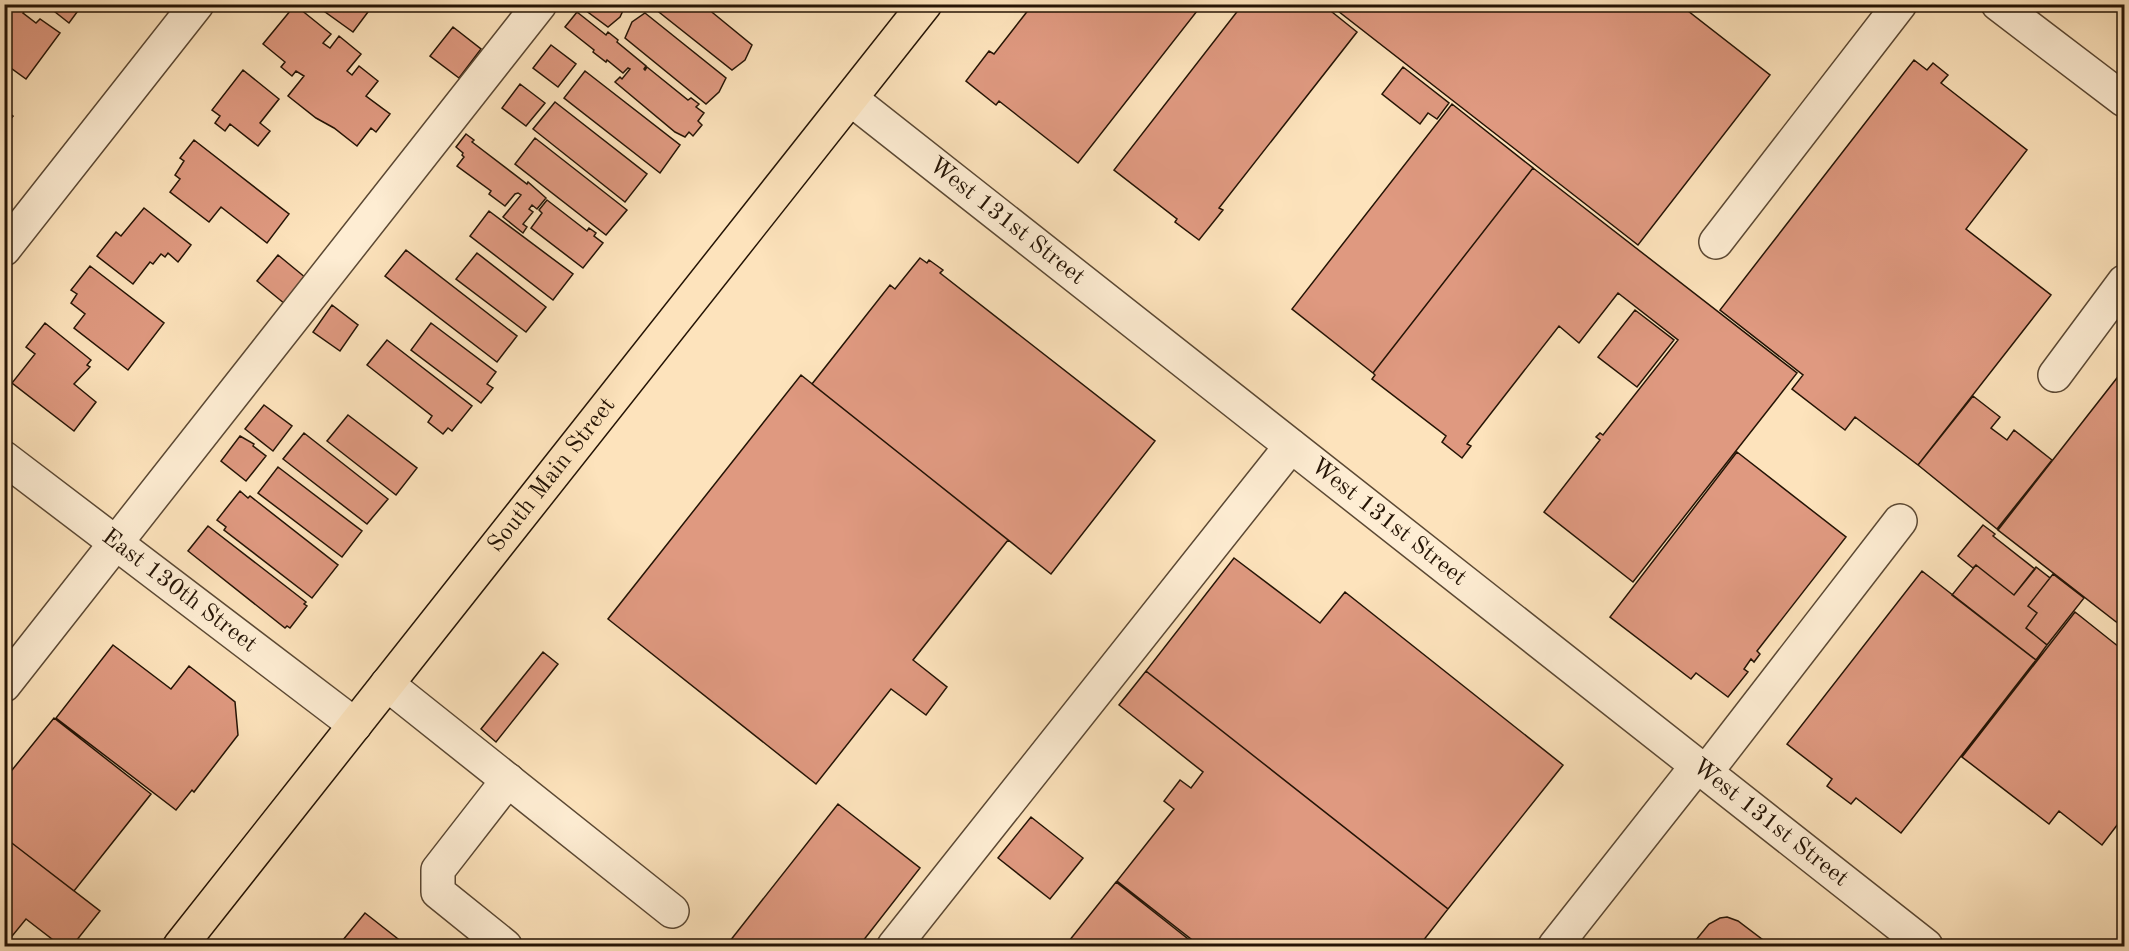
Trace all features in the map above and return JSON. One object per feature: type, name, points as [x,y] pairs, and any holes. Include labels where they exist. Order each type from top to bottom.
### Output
[{"type":"main road","name":"South Main Street","points":[[180,946],[926,4]]},
{"type":"street","points":[[4,249],[197,4]]},
{"type":"street","points":[[4,685],[540,4]]},
{"type":"street","points":[[1716,242],[1900,4]]},
{"type":"street","points":[[1998,4],[2124,100]]},
{"type":"street","name":"West 131st Street","points":[[851,99],[1926,946]]},
{"type":"street","points":[[2055,375],[2124,282]]},
{"type":"street","points":[[894,946],[1291,446]]},
{"type":"street","name":"East 130th Street","points":[[4,458],[355,726]]},
{"type":"street","points":[[1555,946],[1702,769],[1900,521]]},
{"type":"street","points":[[387,684],[672,911]]},
{"type":"street","points":[[505,946],[438,892],[438,870],[508,780]]},
{"type":"building","points":[[4,4],[17,4],[25,10],[23,13],[36,23],[40,19],[60,33],[26,79],[4,63]]},
{"type":"building","points":[[45,4],[83,4],[69,23]]},
{"type":"building","points":[[314,4],[374,4],[353,32]]},
{"type":"building","points":[[582,4],[626,4],[620,17],[608,27],[581,7]]},
{"type":"building","points":[[702,4],[752,45],[745,60],[732,70],[650,5]]},
{"type":"building","points":[[1033,4],[1200,4],[1201,6],[1078,163],[999,101],[996,105],[966,81],[989,51],[994,54]]},
{"type":"building","points":[[1243,4],[1322,4],[1357,32],[1219,208],[1223,210],[1199,240],[1175,222],[1177,219],[1114,170]]},
{"type":"building","points":[[1329,4],[1679,4],[1770,75],[1638,245]]},
{"type":"building","points":[[295,5],[331,34],[323,43],[330,48],[339,36],[361,54],[347,71],[352,75],[359,66],[378,81],[366,96],[390,114],[376,132],[371,128],[357,146],[288,96],[304,76],[296,71],[292,76],[281,67],[285,62],[263,44]]},
{"type":"building","points":[[577,12],[606,35],[608,32],[618,40],[617,42],[646,66],[645,70],[647,67],[688,100],[691,98],[699,104],[696,107],[704,113],[698,121],[702,125],[693,136],[689,132],[685,137],[675,132],[615,82],[620,77],[622,79],[630,69],[628,68],[623,73],[593,52],[594,50],[565,27]]},
{"type":"building","points":[[645,13],[726,78],[719,92],[706,104],[625,38],[632,22]]},
{"type":"building","points":[[453,27],[481,49],[459,78],[430,56]]},
{"type":"building","points":[[551,45],[576,64],[558,87],[533,68]]},
{"type":"building","points":[[1914,60],[1927,70],[1933,63],[1948,75],[1941,83],[2027,150],[1966,229],[2051,295],[1918,465],[1855,417],[1845,430],[1792,389],[1803,375],[1720,310]]},
{"type":"building","points":[[1403,67],[1449,103],[1437,119],[1428,113],[1420,124],[1382,94]]},
{"type":"building","points":[[243,70],[279,99],[260,123],[270,131],[258,146],[230,124],[225,131],[215,123],[220,116],[212,110]]},
{"type":"building","points":[[585,71],[680,145],[660,173],[564,98]]},
{"type":"building","points":[[520,84],[545,103],[526,126],[502,108]]},
{"type":"building","points":[[555,102],[647,174],[625,202],[533,129]]},
{"type":"building","points":[[1452,104],[1533,168],[1373,373],[1292,309]]},
{"type":"building","points":[[4,109],[13,116],[4,127]]},
{"type":"building","points":[[466,134],[474,140],[472,142],[527,184],[528,182],[546,198],[537,209],[532,205],[529,209],[533,212],[523,224],[527,227],[523,233],[503,217],[521,195],[515,194],[505,206],[489,194],[491,191],[457,166],[464,157],[456,147]]},
{"type":"building","points":[[535,138],[627,210],[606,235],[515,164]]},
{"type":"building","points":[[194,140],[289,214],[267,243],[221,207],[209,222],[170,192],[180,179],[175,175],[184,161],[180,158]]},
{"type":"building","points":[[1533,168],[1797,373],[1633,582],[1544,512],[1600,440],[1596,437],[1600,433],[1603,435],[1678,340],[1618,293],[1579,343],[1559,326],[1467,444],[1471,446],[1462,458],[1442,442],[1446,436],[1372,379],[1375,375],[1373,373]]},
{"type":"building","points":[[547,200],[587,231],[589,228],[596,233],[594,236],[603,243],[583,268],[531,228],[542,213],[539,210]]},
{"type":"building","points":[[144,208],[191,245],[178,262],[168,253],[165,257],[161,254],[153,264],[150,262],[133,284],[97,256],[116,232],[121,236]]},
{"type":"building","points":[[489,211],[573,274],[553,300],[470,236]]},
{"type":"building","points":[[406,250],[517,336],[497,362],[385,276]]},
{"type":"building","points":[[477,253],[546,307],[526,332],[456,279]]},
{"type":"building","points":[[278,255],[306,278],[285,304],[257,281]]},
{"type":"building","points":[[920,258],[927,263],[929,260],[943,270],[940,273],[1155,441],[1051,574],[812,384],[890,285],[895,289]]},
{"type":"building","points":[[90,266],[164,323],[128,370],[74,328],[85,314],[71,303],[77,294],[71,290]]},
{"type":"building","points":[[332,305],[358,325],[340,351],[313,332]]},
{"type":"building","points":[[1635,310],[1674,340],[1637,387],[1598,357]]},
{"type":"building","points":[[45,323],[91,360],[87,365],[90,367],[74,384],[96,402],[74,431],[12,383],[35,354],[26,347]]},
{"type":"building","points":[[431,323],[496,372],[487,384],[493,388],[481,403],[411,350]]},
{"type":"building","points":[[387,340],[472,406],[452,431],[448,428],[443,434],[428,422],[432,416],[367,365]]},
{"type":"building","points":[[2124,369],[2124,628],[1998,530]]},
{"type":"building","points":[[801,375],[1008,540],[913,660],[947,687],[926,715],[891,689],[816,784],[608,619]]},
{"type":"building","points":[[1973,396],[2000,417],[1991,428],[2007,440],[2014,430],[2052,460],[1997,529],[1918,465]]},
{"type":"building","points":[[264,405],[292,426],[273,451],[245,429]]},
{"type":"building","points":[[348,415],[417,468],[396,495],[327,441]]},
{"type":"building","points":[[304,433],[388,499],[367,524],[283,459]]},
{"type":"building","points":[[240,436],[254,444],[253,446],[266,456],[246,481],[221,461]]},
{"type":"building","points":[[1737,452],[1846,537],[1757,651],[1760,654],[1754,662],[1751,659],[1744,669],[1748,672],[1728,697],[1696,673],[1691,679],[1610,617]]},
{"type":"building","points":[[278,467],[362,531],[342,557],[258,493]]},
{"type":"building","points":[[240,491],[248,498],[250,496],[338,565],[312,598],[224,530],[226,527],[217,520]]},
{"type":"building","points":[[1983,525],[1995,534],[1993,536],[2035,569],[2014,595],[1976,565],[1973,568],[1958,556]]},
{"type":"building","points":[[208,526],[306,602],[304,604],[307,606],[290,628],[287,626],[285,628],[188,551]]},
{"type":"building","points":[[1234,558],[1320,623],[1345,592],[1563,765],[1448,909],[1146,671]]},
{"type":"building","points":[[1976,565],[2014,595],[2036,567],[2050,578],[2028,606],[2037,613],[2026,628],[2047,645],[2036,660],[1952,595]]},
{"type":"building","points":[[1922,571],[2036,660],[1901,833],[1856,798],[1851,804],[1827,786],[1832,779],[1787,744]]},
{"type":"building","points":[[2053,574],[2084,598],[2047,645],[2026,628],[2037,613],[2028,606]]},
{"type":"building","points":[[2075,612],[2124,651],[2124,816],[2102,845],[2059,811],[2049,824],[1962,757]]},
{"type":"building","points":[[113,645],[171,689],[189,666],[235,702],[238,735],[194,792],[192,790],[176,810],[56,718]]},
{"type":"building","points":[[543,652],[558,664],[496,742],[481,729]]},
{"type":"building","points":[[1146,671],[1448,909],[1419,946],[1200,946],[1117,881],[1174,809],[1164,801],[1180,780],[1191,788],[1203,772],[1119,705]]},
{"type":"building","points":[[54,718],[151,794],[74,891],[4,837],[4,780]]},
{"type":"building","points":[[838,804],[920,868],[859,946],[726,946]]},
{"type":"building","points":[[1031,817],[1083,858],[1050,899],[998,858]]},
{"type":"building","points":[[4,837],[100,911],[72,946],[61,946],[26,919],[4,946]]},
{"type":"building","points":[[1116,882],[1197,946],[1065,946]]},
{"type":"building","points":[[365,913],[407,946],[338,946]]},
{"type":"building","points":[[1727,917],[1738,921],[1771,946],[1691,946],[1709,924]]}]
